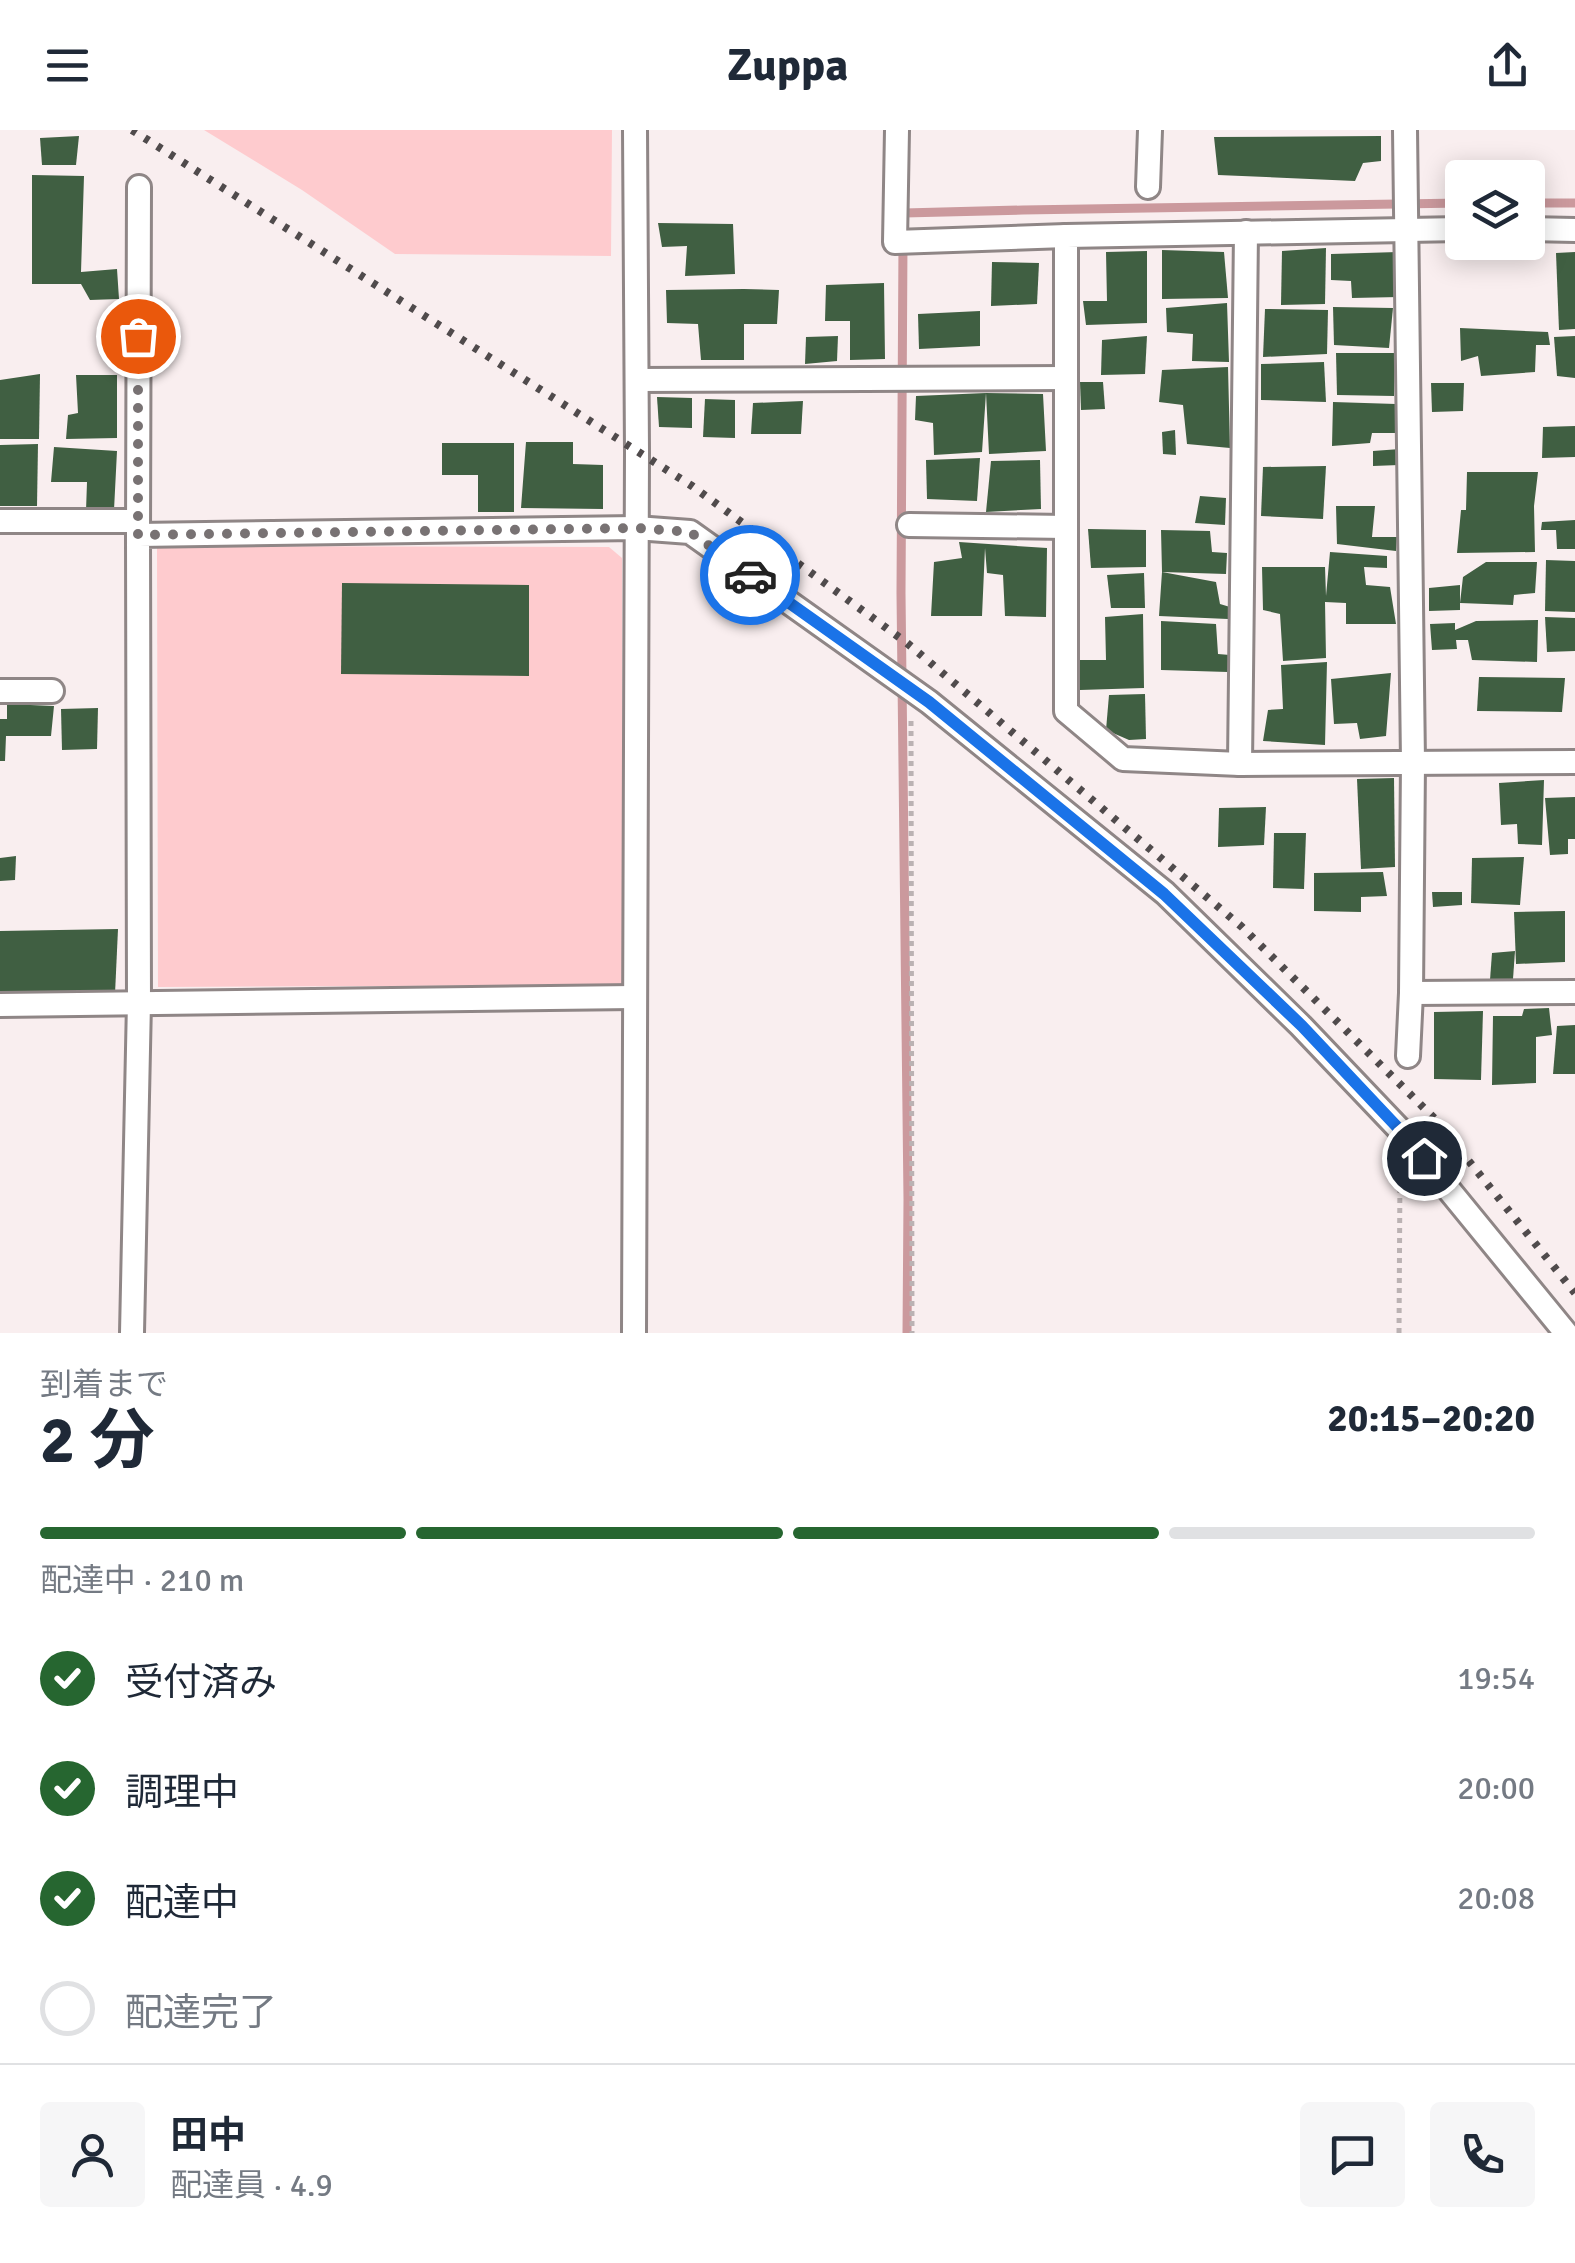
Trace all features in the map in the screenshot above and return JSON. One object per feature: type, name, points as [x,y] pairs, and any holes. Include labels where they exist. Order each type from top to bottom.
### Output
[{"type":"street","points":[[634,1333],[636,130]]},
{"type":"street","points":[[897,130],[895,242],[1445,229]]},
{"type":"street","points":[[1148,187],[1150,130]]},
{"type":"street","points":[[1405,130],[1412,762],[1408,1056]]},
{"type":"street","points":[[132,1333],[139,1002],[139,188]]},
{"type":"street","points":[[1545,230],[1575,230]]},
{"type":"street","points":[[1240,764],[1246,232]]},
{"type":"street","points":[[1066,236],[1066,711],[1123,759],[1240,764],[1575,762]]},
{"type":"street","points":[[638,380],[1066,378]]},
{"type":"street","points":[[0,522],[138,528],[636,528],[690,532],[911,690],[1164,894],[1302,1026],[1400,1130],[1566,1333]]},
{"type":"street","points":[[909,525],[1066,527]]},
{"type":"street","points":[[0,691],[52,691]]},
{"type":"street","points":[[1411,993],[1575,992]]},
{"type":"street","points":[[0,1005],[634,998]]},
{"type":"path","points":[[911,690],[912,1333]]},
{"type":"path","points":[[1399,1333],[1400,1130]]},
{"type":"shaded area","points":[[204,130],[612,130],[611,256],[395,254],[302,190]]},
{"type":"shaded area","points":[[157,546],[609,547],[622,558],[622,985],[158,987]]},
{"type":"building","points":[[79,136],[76,165],[42,165],[40,138]]},
{"type":"building","points":[[1381,136],[1381,161],[1363,163],[1355,181],[1218,175],[1214,137]]},
{"type":"building","points":[[32,175],[84,176],[81,272],[117,269],[119,299],[90,300],[81,284],[32,284]]},
{"type":"building","points":[[658,223],[733,224],[735,274],[685,276],[687,246],[662,247]]},
{"type":"building","points":[[1326,248],[1325,304],[1281,305],[1282,251]]},
{"type":"building","points":[[1162,250],[1224,252],[1228,298],[1162,299]]},
{"type":"building","points":[[1147,251],[1147,323],[1086,325],[1083,301],[1107,301],[1106,252]]},
{"type":"building","points":[[1398,252],[1399,297],[1352,298],[1351,281],[1331,280],[1331,254]]},
{"type":"building","points":[[1575,252],[1575,329],[1559,330],[1556,253]]},
{"type":"building","points":[[992,262],[1039,263],[1037,304],[991,306]]},
{"type":"building","points":[[884,283],[885,359],[850,360],[850,321],[825,321],[826,285]]},
{"type":"building","points":[[666,290],[779,290],[777,324],[744,324],[744,360],[701,360],[698,324],[667,323]]},
{"type":"building","points":[[1227,303],[1229,362],[1192,361],[1193,334],[1167,332],[1166,308]]},
{"type":"building","points":[[1333,307],[1393,308],[1389,348],[1334,345]]},
{"type":"building","points":[[1265,309],[1328,310],[1327,354],[1263,357]]},
{"type":"building","points":[[980,311],[980,346],[919,349],[918,314]]},
{"type":"building","points":[[1460,328],[1548,332],[1550,345],[1536,345],[1535,372],[1481,376],[1478,356],[1461,361]]},
{"type":"building","points":[[838,336],[837,361],[805,364],[806,337]]},
{"type":"building","points":[[1147,336],[1145,374],[1101,375],[1102,340]]},
{"type":"building","points":[[1575,336],[1575,378],[1557,376],[1554,337]]},
{"type":"building","points":[[1336,353],[1395,353],[1394,396],[1337,395]]},
{"type":"building","points":[[1324,362],[1326,402],[1261,400],[1261,364]]},
{"type":"building","points":[[1228,367],[1230,448],[1187,444],[1183,405],[1159,402],[1162,370]]},
{"type":"building","points":[[40,374],[39,439],[0,439],[0,380]]},
{"type":"building","points":[[76,375],[117,375],[117,438],[66,439],[68,415],[78,413]]},
{"type":"building","points":[[1080,382],[1103,382],[1105,409],[1081,410]]},
{"type":"building","points":[[1431,383],[1464,383],[1463,411],[1432,412]]},
{"type":"building","points":[[986,393],[1043,394],[1046,451],[989,454]]},
{"type":"building","points":[[986,393],[982,452],[934,455],[933,423],[915,420],[916,396]]},
{"type":"building","points":[[657,397],[692,398],[692,428],[659,427]]},
{"type":"building","points":[[705,399],[735,400],[735,438],[703,437]]},
{"type":"building","points":[[803,401],[801,434],[751,434],[753,403]]},
{"type":"building","points":[[1333,402],[1396,404],[1395,433],[1372,433],[1370,443],[1332,446]]},
{"type":"building","points":[[1575,426],[1575,457],[1542,458],[1543,427]]},
{"type":"building","points":[[1175,430],[1176,455],[1163,454],[1162,432]]},
{"type":"building","points":[[526,442],[573,442],[573,464],[603,465],[603,509],[521,508]]},
{"type":"building","points":[[442,443],[514,443],[514,512],[478,512],[478,475],[442,475]]},
{"type":"building","points":[[38,444],[37,506],[0,506],[0,445]]},
{"type":"building","points":[[54,447],[117,451],[114,510],[86,511],[87,482],[51,482]]},
{"type":"building","points":[[1400,449],[1399,465],[1373,466],[1373,451]]},
{"type":"building","points":[[980,458],[977,501],[927,499],[926,460]]},
{"type":"building","points":[[1040,460],[1041,509],[986,512],[991,461]]},
{"type":"building","points":[[1326,466],[1323,519],[1261,516],[1263,467]]},
{"type":"building","points":[[1467,472],[1538,472],[1535,552],[1457,553],[1461,510],[1466,510]]},
{"type":"building","points":[[1200,496],[1226,498],[1225,525],[1195,523]]},
{"type":"building","points":[[1336,506],[1375,506],[1372,537],[1397,537],[1396,551],[1337,544]]},
{"type":"building","points":[[1575,520],[1575,549],[1557,549],[1556,530],[1541,530],[1542,522]]},
{"type":"building","points":[[1088,529],[1146,530],[1146,567],[1091,568]]},
{"type":"building","points":[[1161,530],[1210,531],[1212,552],[1227,553],[1226,574],[1162,572]]},
{"type":"building","points":[[959,542],[1047,548],[1046,617],[1005,616],[1003,575],[987,573],[985,548],[982,616],[931,616],[934,562],[962,558]]},
{"type":"building","points":[[1330,552],[1387,556],[1387,568],[1364,567],[1366,585],[1390,587],[1396,624],[1346,624],[1346,603],[1325,602],[1326,658],[1283,661],[1280,614],[1263,610],[1262,567],[1325,567],[1326,596]]},
{"type":"building","points":[[1546,560],[1575,561],[1575,612],[1545,611]]},
{"type":"building","points":[[1486,562],[1537,562],[1535,593],[1514,595],[1513,605],[1460,603],[1463,577]]},
{"type":"building","points":[[1162,572],[1216,582],[1220,604],[1230,607],[1228,619],[1159,616]]},
{"type":"building","points":[[1144,573],[1145,608],[1111,608],[1107,575]]},
{"type":"building","points":[[342,583],[529,585],[529,676],[341,674]]},
{"type":"building","points":[[1460,585],[1460,610],[1429,611],[1429,588]]},
{"type":"building","points":[[1143,614],[1144,688],[1080,690],[1080,660],[1106,660],[1105,617]]},
{"type":"building","points":[[1545,617],[1575,618],[1575,651],[1547,652]]},
{"type":"building","points":[[1538,620],[1537,662],[1472,660],[1468,640],[1456,640],[1457,649],[1432,650],[1430,624],[1455,623],[1455,630],[1476,621]]},
{"type":"building","points":[[1161,621],[1216,624],[1218,654],[1230,655],[1228,672],[1161,670]]},
{"type":"building","points":[[1327,662],[1325,745],[1263,741],[1268,710],[1283,709],[1281,665]]},
{"type":"building","points":[[1391,673],[1386,736],[1360,739],[1357,723],[1334,724],[1331,679]]},
{"type":"building","points":[[1479,677],[1565,678],[1562,712],[1477,711]]},
{"type":"building","points":[[1145,694],[1146,739],[1129,740],[1106,730],[1109,695]]},
{"type":"building","points":[[7,704],[54,706],[51,736],[6,736],[5,761],[0,761],[0,719],[7,719]]},
{"type":"building","points":[[98,708],[97,749],[62,750],[61,709]]},
{"type":"building","points":[[1394,778],[1395,867],[1361,869],[1357,779]]},
{"type":"building","points":[[1544,780],[1542,845],[1518,844],[1517,824],[1501,825],[1499,783]]},
{"type":"building","points":[[1575,797],[1575,839],[1568,839],[1568,854],[1550,855],[1545,798]]},
{"type":"building","points":[[1266,807],[1264,845],[1218,847],[1219,808]]},
{"type":"building","points":[[1274,833],[1306,833],[1304,889],[1273,888]]},
{"type":"building","points":[[16,856],[15,880],[0,881],[0,858]]},
{"type":"building","points":[[1524,857],[1520,905],[1471,903],[1472,858]]},
{"type":"building","points":[[1383,872],[1387,896],[1361,897],[1361,912],[1314,911],[1314,873]]},
{"type":"building","points":[[1432,892],[1462,892],[1462,905],[1433,907]]},
{"type":"building","points":[[1565,911],[1565,962],[1516,964],[1514,912]]},
{"type":"building","points":[[118,929],[115,994],[0,997],[0,931]]},
{"type":"building","points":[[1515,951],[1513,979],[1490,980],[1492,953]]},
{"type":"building","points":[[1549,1008],[1552,1035],[1536,1037],[1536,1083],[1492,1085],[1493,1016],[1522,1016],[1524,1009]]},
{"type":"building","points":[[1483,1011],[1481,1080],[1434,1079],[1434,1012]]},
{"type":"building","points":[[1575,1025],[1575,1074],[1553,1074],[1557,1026]]},
{"type":"waterway","points":[[904,220],[904,213],[1445,203]]},
{"type":"waterway","points":[[1545,203],[1575,203]]},
{"type":"waterway","points":[[903,241],[901,593],[907,1333]]},
{"type":"railway","points":[[132,130],[692,486],[907,643],[1242,927],[1435,1119],[1575,1293]]},
{"type":"way so far","points":[[138,336],[138,535],[636,528],[690,532],[750,575]]},
{"type":"route","points":[[750,575],[929,702],[1164,894],[1302,1026],[1424,1158]]}]
